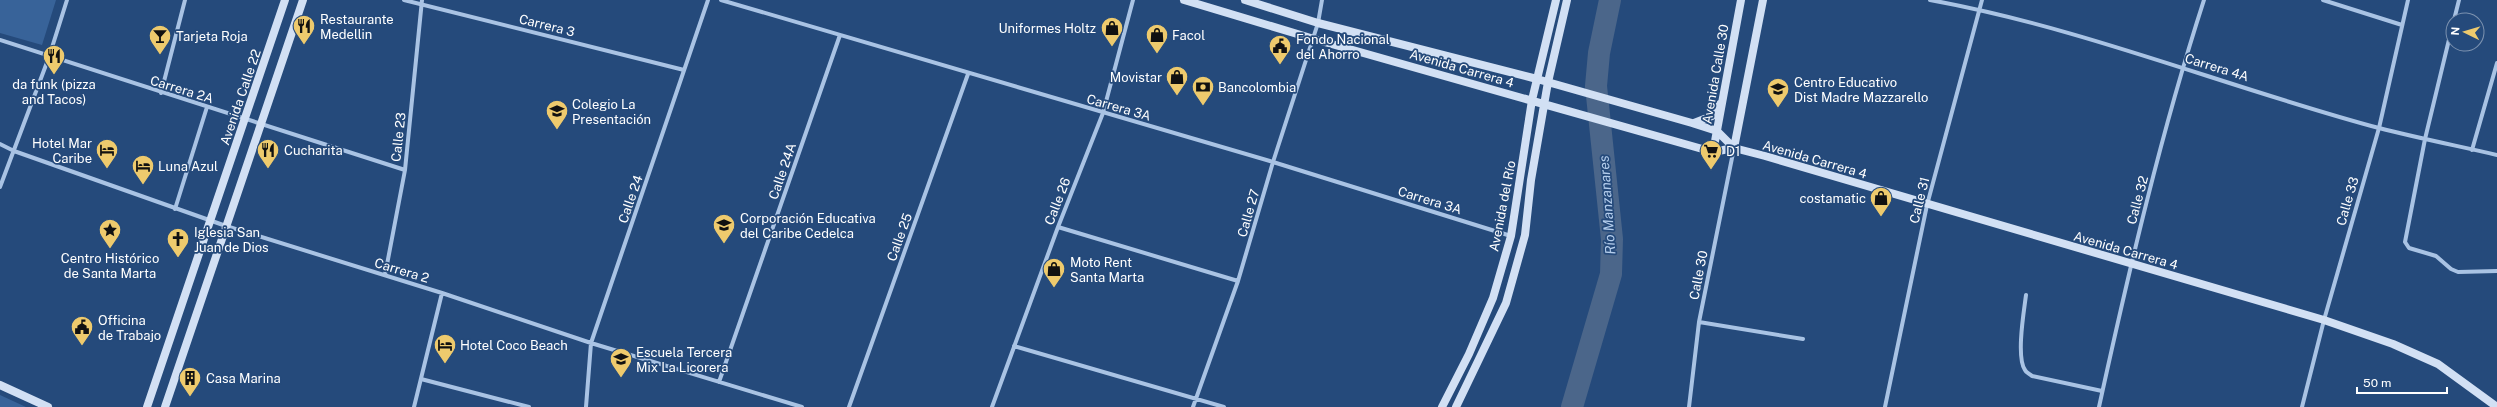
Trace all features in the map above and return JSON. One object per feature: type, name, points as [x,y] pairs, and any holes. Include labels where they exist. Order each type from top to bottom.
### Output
[{"type":"main road","name":"Avenida Calle 22","points":[[147,407],[285,0]]},
{"type":"main road","points":[[165,407],[303,0]]},
{"type":"main road","name":"Avenida Carrera 4","points":[[1184,0],[1314,39],[1713,152],[1734,148],[2324,320],[2393,344],[2438,364],[2497,407]]},
{"type":"main road","name":"Avenida Carrera 4","points":[[1245,0],[1318,23],[1537,79],[1692,123],[1717,131],[1734,148]]},
{"type":"main road","name":"Avenida del Río","points":[[1442,407],[1469,354],[1493,298],[1511,236],[1532,100],[1556,0]]},
{"type":"main road","name":"Avenida del Río","points":[[1456,407],[1506,303],[1525,235],[1544,103],[1567,0]]},
{"type":"main road","name":"Avenida Calle 30","points":[[1713,152],[1741,0]]},
{"type":"main road","points":[[1734,148],[1763,0]]},
{"type":"main road","points":[[1692,123],[1712,116],[1723,98]]},
{"type":"main road","points":[[0,385],[48,407]]},
{"type":"street","points":[[0,187],[49,57],[67,0]]},
{"type":"street","points":[[161,93],[185,0]]},
{"type":"street","name":"Carrera 3","points":[[404,0],[422,2],[684,70]]},
{"type":"street","name":"Calle 24","points":[[586,407],[591,343],[708,0]]},
{"type":"street","name":"Carrera 3A","points":[[721,0],[968,74],[1273,162],[1511,236]]},
{"type":"street","name":"Calle 26","points":[[992,407],[1058,227],[1103,113],[1133,0]]},
{"type":"street","name":"Calle 27","points":[[1193,407],[1238,281],[1273,162],[1314,39],[1322,0]]},
{"type":"street","name":"Carrera 4A","points":[[1930,0],[1980,9],[2182,67],[2379,128],[2497,155]]},
{"type":"street","name":"Calle 31","points":[[1885,407],[1927,205],[1982,0]]},
{"type":"street","name":"Calle 32","points":[[2099,407],[2130,264],[2182,67],[2204,0]]},
{"type":"street","points":[[2323,0],[2402,25]]},
{"type":"street","name":"Calle 33","points":[[2302,407],[2324,320],[2379,128],[2408,0]]},
{"type":"street","points":[[2455,12],[2458,0]]},
{"type":"street","name":"Calle 23","points":[[385,276],[405,170],[422,2]]},
{"type":"street","name":"Calle 24A","points":[[719,382],[840,35]]},
{"type":"street","name":"Carrera 2A","points":[[0,40],[161,93],[405,170]]},
{"type":"street","points":[[2446,52],[2425,139],[2405,242],[2409,248],[2436,256],[2451,269],[2458,272],[2497,270]]},
{"type":"street","points":[[2472,150],[2497,63]]},
{"type":"street","name":"Calle 25","points":[[849,407],[968,74]]},
{"type":"street","points":[[175,209],[207,107]]},
{"type":"street","name":"Carrera 2","points":[[0,144],[14,151],[210,221],[442,293],[591,343],[802,407]]},
{"type":"street","name":"Calle 30","points":[[1690,407],[1699,322],[1734,148]]},
{"type":"street","points":[[1058,227],[1238,281]]},
{"type":"street","points":[[414,407],[442,293]]},
{"type":"street","points":[[2026,295],[2021,346],[2022,365],[2025,371],[2032,376],[2102,391]]},
{"type":"street","points":[[1699,322],[1803,339]]},
{"type":"street","points":[[1014,346],[1224,407]]},
{"type":"street","points":[[421,379],[529,407]]},
{"type":"shaded area","points":[[0,0],[56,0],[42,45],[0,33]]},
{"type":"shaded area","points":[[0,395],[26,407],[0,407]]},
{"type":"waterway","name":"Río Manzanares","points":[[1572,407],[1611,274],[1612,239],[1596,86],[1599,53],[1610,0]]},
{"type":"place","name":"Restaurante Medellin","points":[[304,46]]},
{"type":"place","name":"Uniformes Holtz","points":[[1112,48]]},
{"type":"place","name":"Facol","points":[[1157,54]]},
{"type":"place","name":"Tarjeta Roja","points":[[160,56]]},
{"type":"place","name":"Fondo Nacional del Ahorro","points":[[1280,66]]},
{"type":"place","name":"da funk (pizza and Tacos)","points":[[54,76]]},
{"type":"place","name":"Movistar","points":[[1177,96]]},
{"type":"place","name":"Bancolombia","points":[[1203,106]]},
{"type":"place","name":"Centro Educativo Dist Madre Mazzarello","points":[[1778,108]]},
{"type":"place","name":"Colegio La Presentación","points":[[557,130]]},
{"type":"place","name":"Hotel Mar Caribe","points":[[107,170]]},
{"type":"place","name":"Cucharita","points":[[268,170]]},
{"type":"place","name":"D1","points":[[1711,170]]},
{"type":"place","name":"Luna Azul","points":[[143,186]]},
{"type":"place","name":"costamatic","points":[[1881,218]]},
{"type":"place","name":"Corporación Educativa del Caribe Cedelca","points":[[724,244]]},
{"type":"place","name":"Centro Histórico de Santa Marta","points":[[110,250]]},
{"type":"place","name":"Iglesia San Juan de Dios","points":[[178,258]]},
{"type":"place","name":"Moto Rent Santa Marta","points":[[1054,288]]},
{"type":"place","name":"Officina de Trabajo","points":[[82,346]]},
{"type":"place","name":"Hotel Coco Beach","points":[[445,364]]},
{"type":"place","name":"Escuela Tercera Mix La Licorera","points":[[621,378]]},
{"type":"place","name":"Casa Marina","points":[[190,398]]}]
